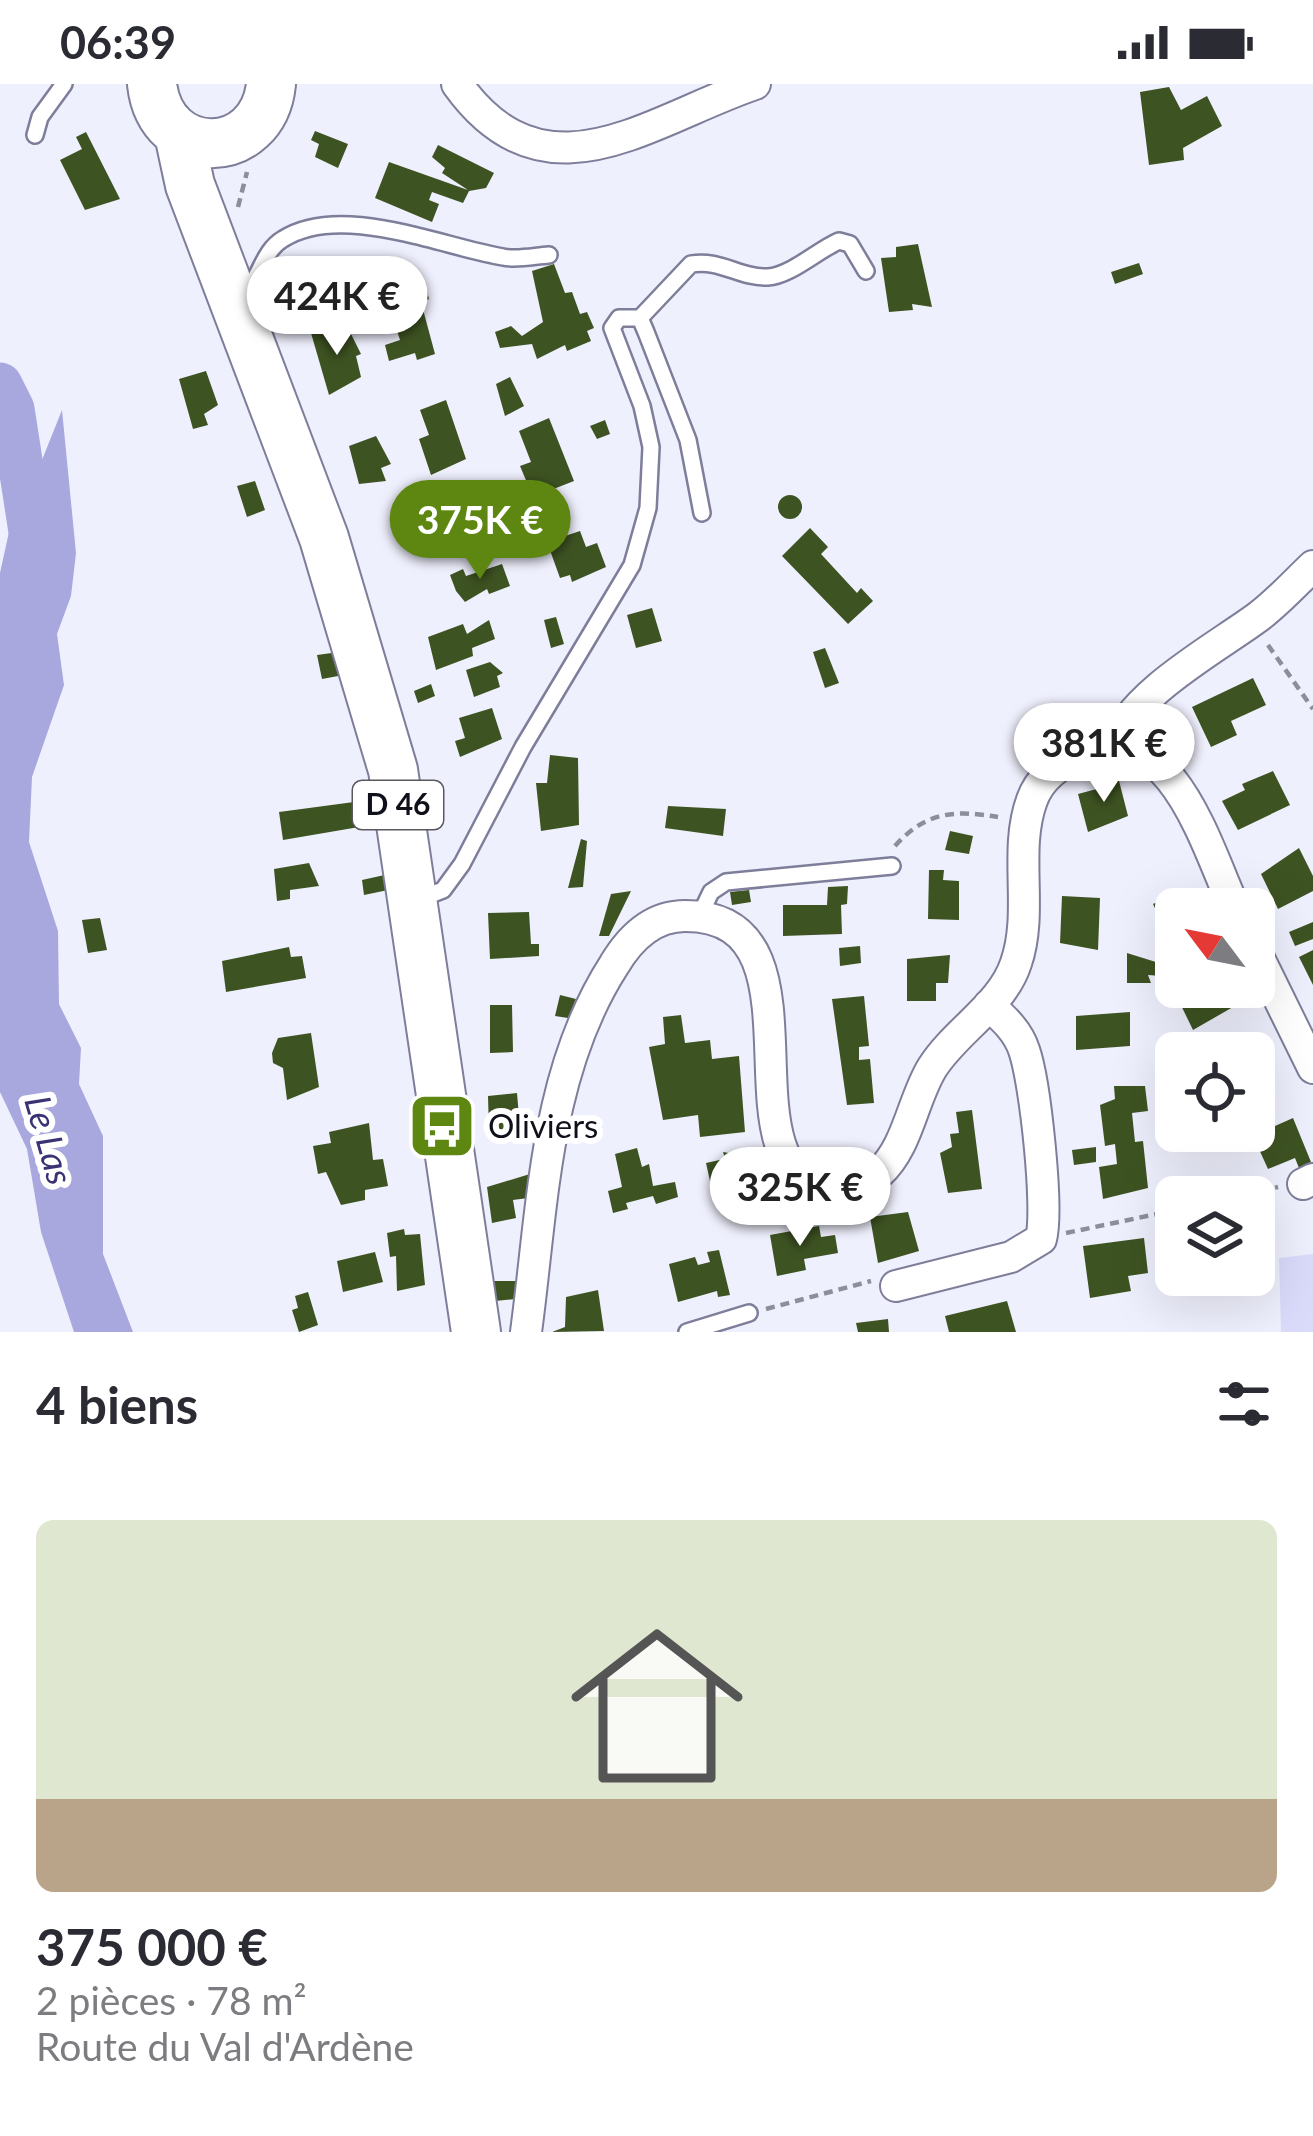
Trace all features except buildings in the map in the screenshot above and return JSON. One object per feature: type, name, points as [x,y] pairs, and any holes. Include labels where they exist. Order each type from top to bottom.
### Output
[{"type":"main road","points":[[152,84],[155,105],[179,134],[208,144],[246,147],[272,86]]},
{"type":"main road","name":"D 46","points":[[179,134],[190,185],[226,231]]},
{"type":"main road","name":"D 46","points":[[246,147],[222,160],[215,183],[237,299],[376,698],[393,770],[476,1332]]},
{"type":"street","points":[[457,84],[517,139],[558,149],[600,147],[755,84]]},
{"type":"street","points":[[1114,746],[1140,706],[1251,622],[1313,566]]},
{"type":"street","points":[[526,1332],[557,1100],[572,1044],[603,982],[636,935],[673,917],[699,917],[743,939],[763,969],[778,1135],[798,1173],[824,1189],[851,1188],[879,1174],[896,1152],[940,1056],[1012,972],[1021,946],[1028,821],[1033,797],[1048,775],[1085,752],[1114,746],[1142,752],[1165,769],[1224,888]]},
{"type":"street","points":[[1275,991],[1313,1068]]},
{"type":"street","points":[[899,1285],[1020,1254],[1043,1235],[1026,1054],[1012,1028],[988,1005]]},
{"type":"lane","points":[[34,135],[40,117],[64,84]]},
{"type":"lane","points":[[237,299],[254,286],[268,254],[282,239],[304,230],[349,226],[397,231],[507,259],[549,255]]},
{"type":"lane","points":[[640,318],[691,265],[729,265],[747,275],[768,277],[839,241],[850,244],[866,271]]},
{"type":"lane","points":[[411,901],[443,890],[462,864],[507,775],[632,565],[648,508],[651,447],[612,328],[629,314],[640,318],[688,440],[702,513]]},
{"type":"lane","points":[[699,917],[711,892],[726,882],[887,865]]},
{"type":"lane","points":[[687,1332],[749,1313]]},
{"type":"path","points":[[226,231],[246,147]]},
{"type":"path","points":[[1251,622],[1313,709]]},
{"type":"path","points":[[887,865],[904,836],[947,812],[1028,821]]},
{"type":"path","points":[[1275,1188],[1308,1181]]},
{"type":"path","points":[[1043,1235],[1155,1214]]},
{"type":"path","points":[[749,1313],[866,1282],[899,1285]]},
{"type":"shaded area","points":[[1313,1254],[1313,1332],[1281,1332],[1279,1258]]},
{"type":"water","points":[[62,410],[76,553],[71,596],[57,634],[64,685],[32,777],[29,842],[58,931],[59,1004],[81,1048],[79,1084],[103,1136],[103,1254],[133,1332],[74,1332],[41,1232],[27,1149],[0,1092],[0,573],[14,509],[34,480]]},
{"type":"waterway","name":"Le Las","points":[[0,385],[12,409],[34,551]]},
{"type":"place","name":"Oliviers","points":[[442,1126]]}]
